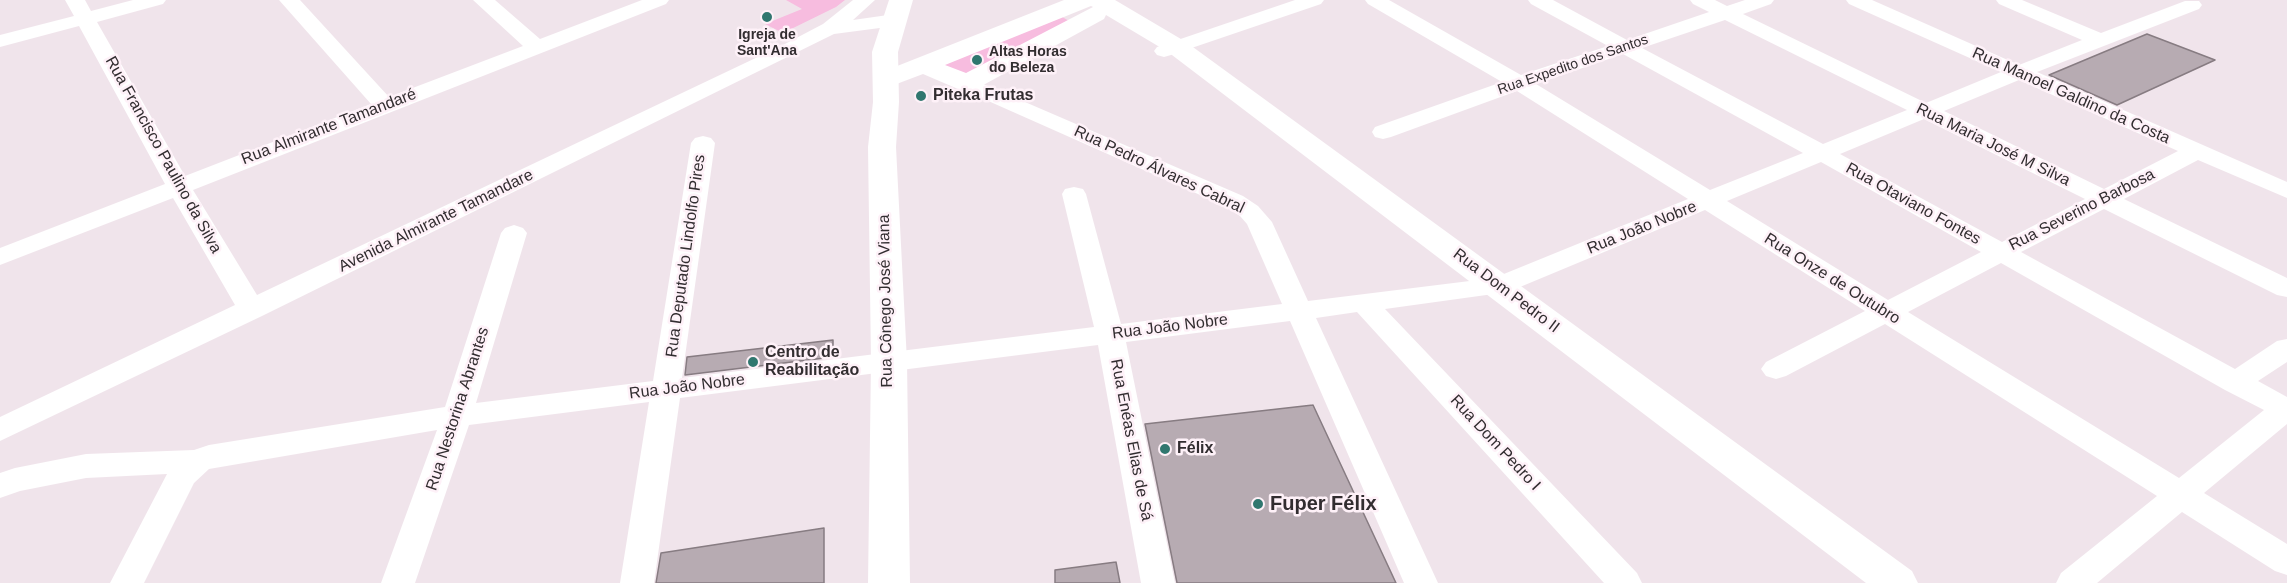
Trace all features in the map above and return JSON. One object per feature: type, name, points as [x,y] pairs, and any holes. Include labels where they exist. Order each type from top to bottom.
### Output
[{"type":"street","points":[[0,41],[80,9],[156,0]]},
{"type":"street","points":[[289,0],[384,105]]},
{"type":"street","points":[[483,0],[536,47]]},
{"type":"street","name":"Rua Almirante Tamandaré","points":[[0,257],[384,105],[659,0]]},
{"type":"street","name":"Avenida Almirante Tamandare","points":[[0,430],[252,310],[830,28],[865,0]]},
{"type":"street","points":[[1171,49],[1314,0]]},
{"type":"street","name":"Rua Onze de Outubro","points":[[1375,0],[1519,83],[2287,561]]},
{"type":"street","name":"Rua Otaviano Fontes","points":[[1538,0],[2000,251],[2286,410]]},
{"type":"street","name":"Rua Maria José M Silva","points":[[1700,0],[2287,289]]},
{"type":"street","name":"Rua Expedito dos Santos","points":[[1383,132],[1764,0]]},
{"type":"street","name":"Rua Manoel Galdino da Costa","points":[[1856,0],[2287,191]]},
{"type":"street","points":[[2006,0],[2101,41]]},
{"type":"street","points":[[886,80],[922,65],[1098,3]]},
{"type":"street","points":[[922,65],[967,83],[1098,3]]},
{"type":"street","name":"Rua Dom Pedro II","points":[[1098,3],[1171,49],[1488,288],[1862,583]]},
{"type":"street","name":"Rua João Nobre","points":[[198,461],[224,452],[457,416],[1488,288],[1708,202],[2017,73],[2192,5]]},
{"type":"street","name":"Rua Francisco Paulino da Silva","points":[[80,9],[178,186],[252,310]]},
{"type":"street","points":[[830,28],[898,10]]},
{"type":"street","name":"Rua Cônego José Viana","points":[[890,583],[889,362],[882,147],[886,80],[885,52],[898,10]]},
{"type":"street","name":"Rua Pedro Álvares Cabral","points":[[967,83],[1207,189],[1249,211],[1259,222],[1421,583]]},
{"type":"street","name":"Rua Deputado Lindolfo Pires","points":[[637,583],[703,143]]},
{"type":"street","name":"Rua Severino Barbosa","points":[[1776,369],[2197,151]]},
{"type":"street","name":"Rua Enéas Elias de Sá","points":[[1074,194],[1110,334],[1158,583]]},
{"type":"street","name":"Rua Nestorina Abrantes","points":[[398,583],[457,416],[514,233]]},
{"type":"street","name":"Rua Dom Pedro II","points":[[1488,288],[1896,583]]},
{"type":"street","name":"Rua Dom Pedro I","points":[[1365,304],[1625,583]]},
{"type":"street","points":[[2235,383],[2287,348]]},
{"type":"street","points":[[2073,583],[2286,410]]},
{"type":"street","points":[[0,486],[15,480],[86,466],[198,461]]},
{"type":"street","points":[[128,583],[182,475],[198,461]]},
{"type":"shaded area","points":[[786,0],[845,0],[836,7],[783,33],[765,24],[802,9]]},
{"type":"shaded area","points":[[1059,15],[1069,21],[967,77],[943,65]]},
{"type":"building","points":[[2147,34],[2215,60],[2117,105],[2049,75]]},
{"type":"building","name":"Centro de Reabilitação","points":[[833,340],[833,357],[685,375],[687,357]]},
{"type":"building","name":"Fuper Félix","points":[[1313,405],[1396,583],[1177,583],[1145,424]]},
{"type":"building","points":[[824,528],[824,583],[656,583],[661,553]]},
{"type":"building","points":[[1116,562],[1120,583],[1055,583],[1055,570]]},
{"type":"place","name":"Igreja de Sant'Ana","points":[[767,17]]},
{"type":"place","name":"Altas Horas do Beleza","points":[[977,60]]},
{"type":"place","name":"Piteka Frutas","points":[[921,96]]},
{"type":"place","name":"Centro de Reabilitação","points":[[753,362]]},
{"type":"place","name":"Félix","points":[[1165,449]]},
{"type":"place","name":"Fuper Félix","points":[[1258,504]]}]
